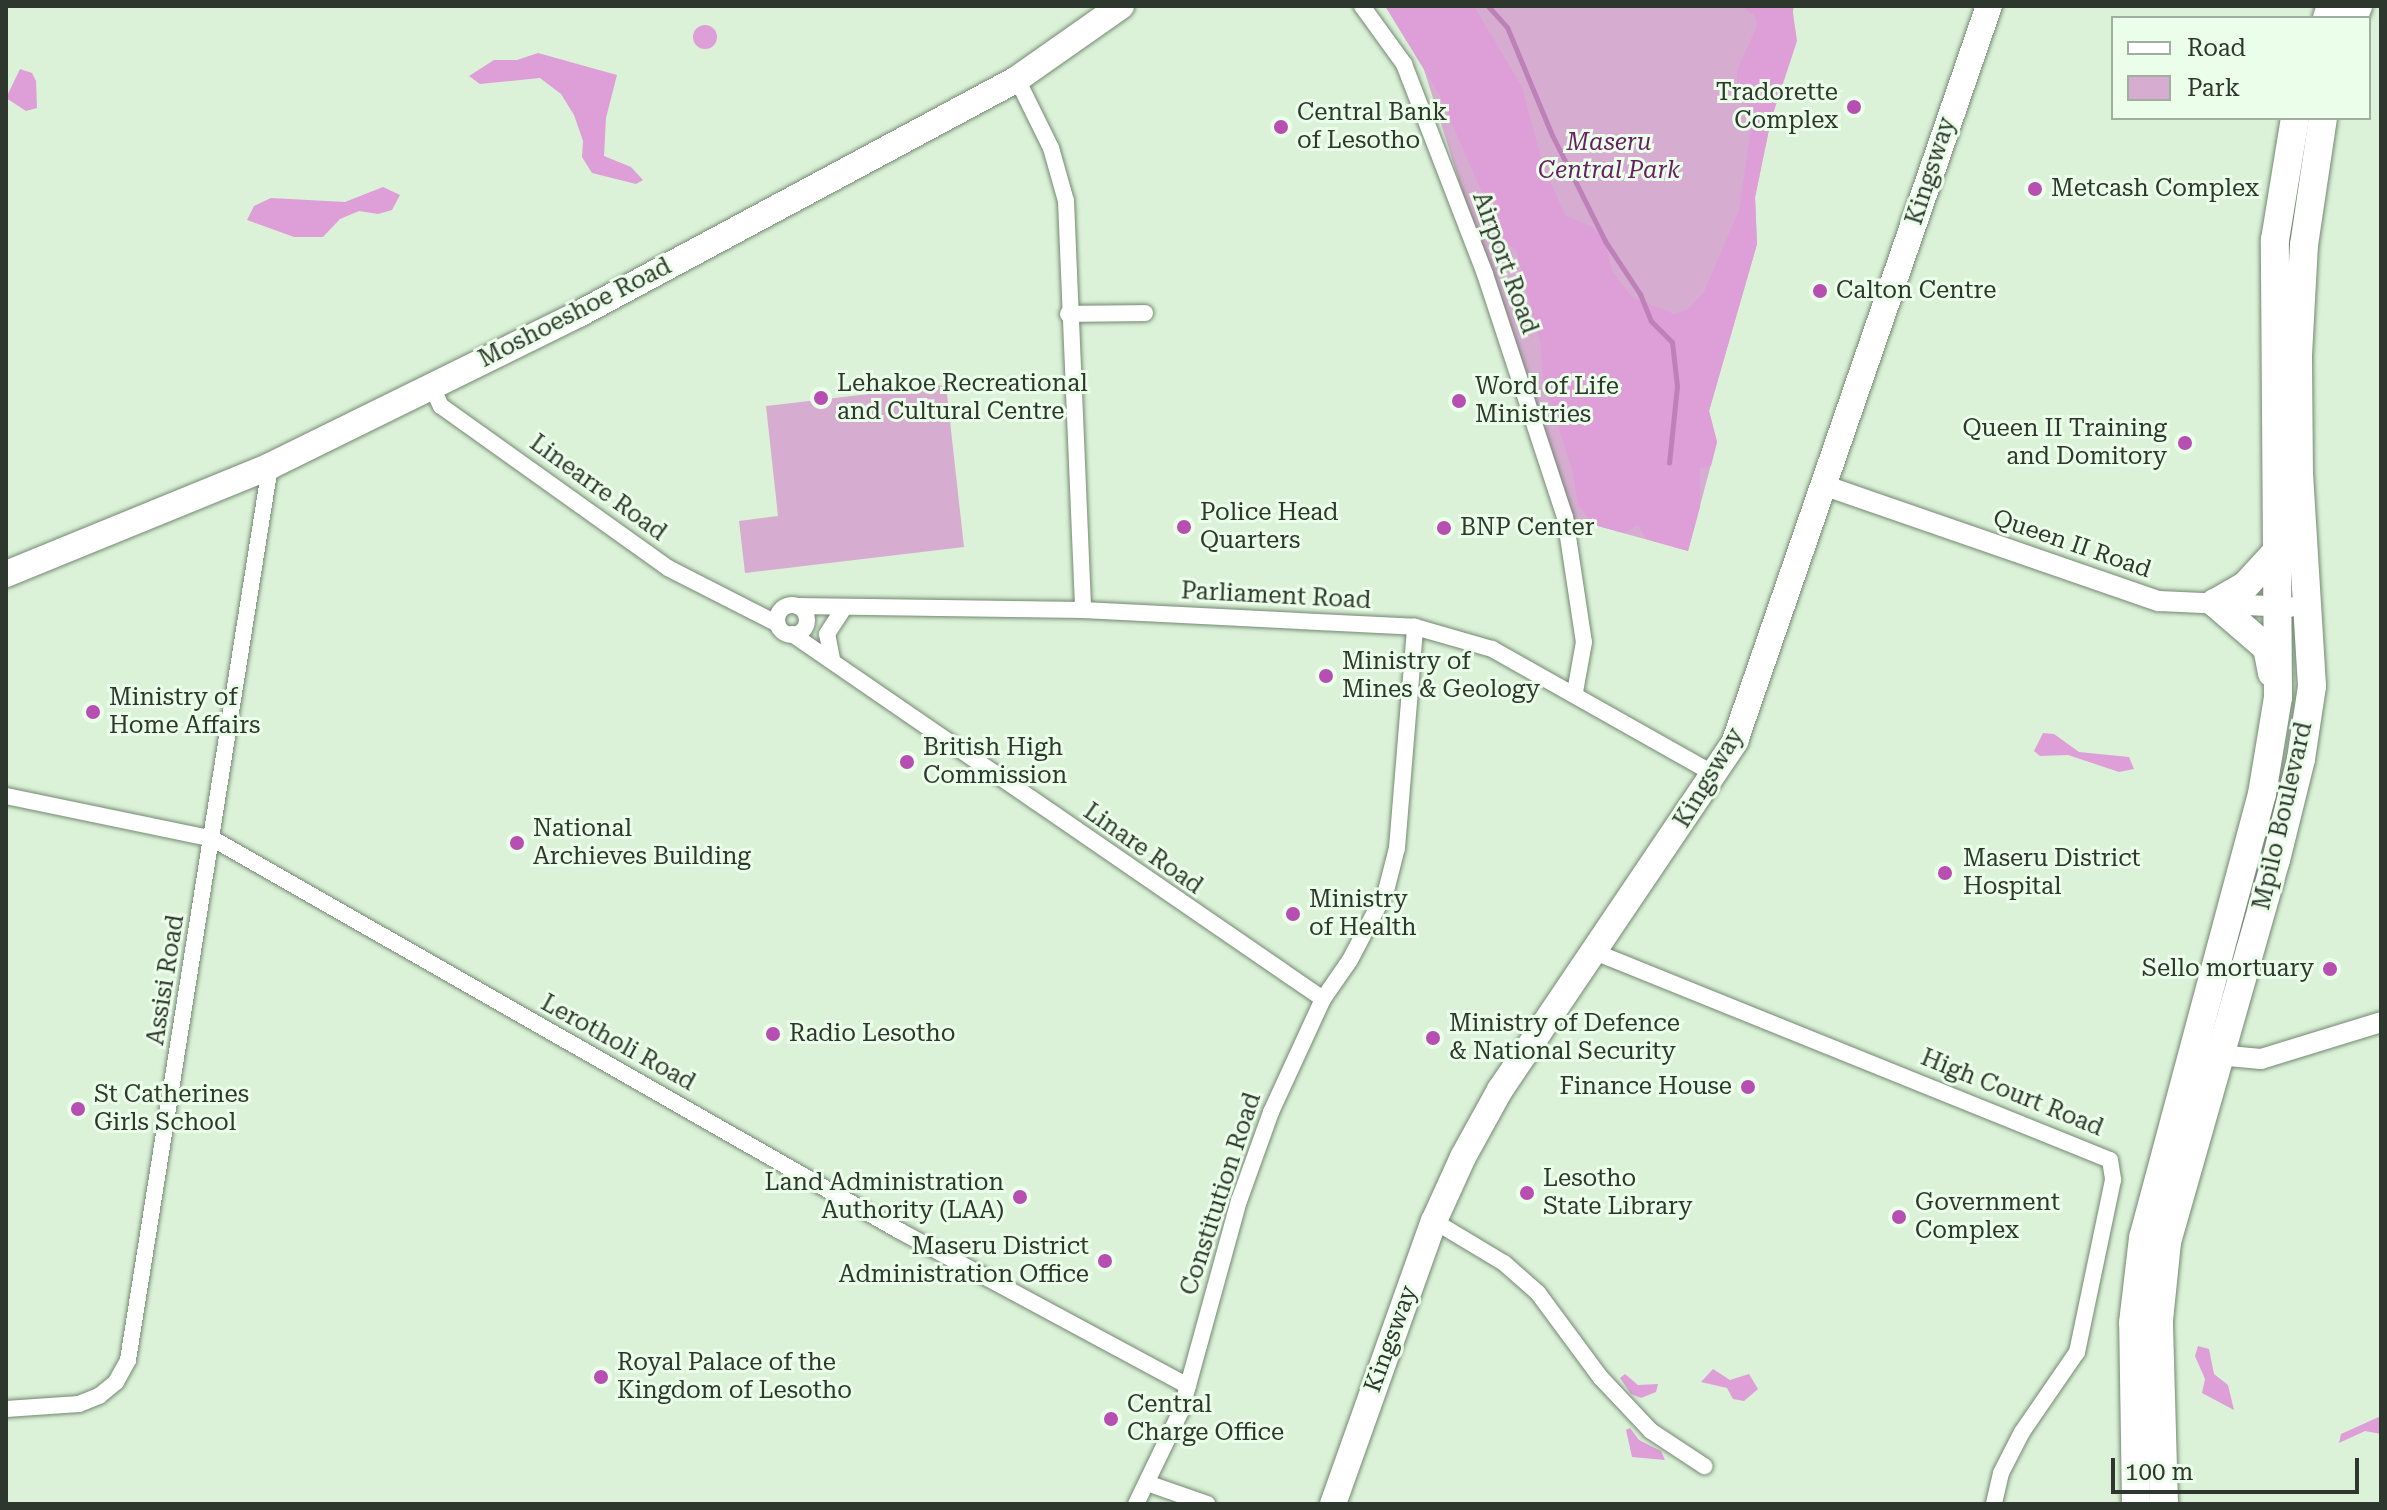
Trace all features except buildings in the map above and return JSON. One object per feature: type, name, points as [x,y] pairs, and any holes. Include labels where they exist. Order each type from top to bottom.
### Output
[{"type":"highway","name":"Mpilo Boulevard","points":[[2164,1504],[2159,1320],[2167,1242],[2262,794],[2278,697],[2275,240],[2295,120]]},
{"type":"highway","name":"Mpilo Boulevard","points":[[2136,1504],[2133,1323],[2143,1238],[2207,1054],[2301,759],[2312,686],[2299,476],[2298,355],[2304,245],[2323,120]]},
{"type":"highway","points":[[2278,697],[2267,648],[2215,603],[2245,586],[2279,549]]},
{"type":"main road","name":"Moshoeshoe Road","points":[[6,574],[270,466],[579,314],[1017,79],[1121,6]]},
{"type":"main road","name":"Kingsway","points":[[1333,1504],[1434,1221],[1500,1090],[1716,775],[1756,689],[1989,6]]},
{"type":"street","name":"Airport Road","points":[[1362,6],[1404,64],[1485,274],[1565,517],[1584,642],[1575,692]]},
{"type":"street","points":[[1017,79],[1051,148],[1066,201],[1072,259],[1068,314],[1083,610]]},
{"type":"street","points":[[1068,314],[1145,313]]},
{"type":"street","name":"Linearre Road","points":[[432,387],[441,406],[668,568],[753,607],[778,624],[800,628]]},
{"type":"street","name":"Assisi Road","points":[[6,1409],[79,1404],[99,1396],[116,1382],[128,1360],[270,466]]},
{"type":"street","name":"Queen II Road","points":[[1826,486],[2159,601],[2308,607]]},
{"type":"street","points":[[778,624],[791,606]]},
{"type":"street","points":[[791,606],[800,628]]},
{"type":"street","name":"Parliament Road","points":[[791,606],[840,612],[1083,610],[1415,627],[1492,649],[1575,692],[1716,775]]},
{"type":"street","name":"Linearre Road","points":[[753,607],[791,606]]},
{"type":"street","points":[[826,655],[827,634],[840,612]]},
{"type":"street","name":"Parliament Road","points":[[800,628],[840,612]]},
{"type":"street","name":"Constitution Road","points":[[1136,1504],[1188,1386],[1239,1201],[1271,1112],[1323,999],[1367,932],[1397,848],[1415,627]]},
{"type":"street","name":"Linare Road","points":[[800,628],[826,655],[1323,999]]},
{"type":"street","name":"Lerotholi Road","points":[[6,796],[213,839],[900,1231],[1188,1386]]},
{"type":"street","name":"High Court Road","points":[[1595,952],[2110,1160],[2113,1180],[2077,1352],[2022,1432],[2001,1473],[1994,1504]]},
{"type":"street","points":[[2207,1054],[2261,1059],[2381,1022]]},
{"type":"street","points":[[1434,1221],[1504,1263],[1538,1293],[1601,1378],[1651,1431],[1704,1466]]},
{"type":"street","points":[[1147,1483],[1207,1504]]},
{"type":"green space","name":"Maseru Central Park","points":[[1385,6],[1794,6],[1755,198],[1757,244],[1709,411],[1717,442],[1688,551],[1565,517],[1420,57]]},
{"type":"green space","points":[[946,385],[964,547],[745,573],[739,521],[778,516],[766,406]]},
{"type":"shaded area","points":[[1385,6],[1474,6],[1522,87],[1542,162],[1565,215],[1592,227],[1605,241],[1612,271],[1632,297],[1674,314],[1687,310],[1704,292],[1739,210],[1752,123],[1749,107],[1737,96],[1737,71],[1757,26],[1756,17],[1741,6],[1792,6],[1797,41],[1771,120],[1755,197],[1757,244],[1709,411],[1717,442],[1711,466],[1700,468],[1700,507],[1688,551],[1646,539],[1638,525],[1624,533],[1594,525],[1578,505],[1573,473],[1543,379],[1541,346],[1516,250],[1503,241],[1439,94]]},
{"type":"shaded area","points":[[705,25],[713,29],[717,37],[713,45],[705,49],[697,45],[693,37],[697,29]]},
{"type":"shaded area","points":[[538,53],[617,75],[606,118],[604,156],[631,167],[643,180],[636,184],[592,173],[582,157],[583,141],[574,115],[561,94],[540,78],[480,84],[469,76],[494,60],[517,60]]},
{"type":"shaded area","points":[[20,69],[32,73],[36,81],[37,108],[26,111],[6,98]]},
{"type":"shaded area","points":[[383,187],[400,195],[392,210],[378,214],[359,211],[340,219],[323,237],[294,237],[247,220],[254,206],[271,198],[345,202]]},
{"type":"shaded area","points":[[2043,733],[2054,734],[2079,752],[2129,757],[2134,769],[2119,772],[2068,755],[2040,756],[2034,751]]},
{"type":"shaded area","points":[[2198,1346],[2209,1349],[2214,1374],[2228,1385],[2234,1410],[2202,1393],[2205,1379],[2195,1356]]},
{"type":"shaded area","points":[[1713,1369],[1730,1380],[1749,1374],[1758,1389],[1744,1401],[1733,1399],[1727,1388],[1701,1382]]},
{"type":"shaded area","points":[[1625,1374],[1638,1385],[1658,1384],[1656,1392],[1641,1398],[1631,1394],[1620,1378]]},
{"type":"shaded area","points":[[2381,1416],[2381,1434],[2365,1431],[2339,1443],[2341,1434]]},
{"type":"shaded area","points":[[1630,1428],[1639,1440],[1661,1451],[1665,1460],[1632,1457],[1626,1430]]},
{"type":"waterway","points":[[1488,6],[1507,27],[1552,135],[1605,241],[1640,294],[1651,321],[1672,342],[1677,386],[1669,463]]},
{"type":"place","name":"Tradorette Complex","points":[[1854,107]]},
{"type":"place","name":"Central Bank of Lesotho","points":[[1281,127]]},
{"type":"place","name":"Metcash Complex","points":[[2035,189]]},
{"type":"place","name":"Calton Centre","points":[[1820,291]]},
{"type":"place","name":"Lehakoe Recreational and Cultural Centre","points":[[821,398]]},
{"type":"place","name":"Word of Life Ministries","points":[[1459,401]]},
{"type":"place","name":"Queen II Training and Domitory","points":[[2185,443]]},
{"type":"place","name":"Police Head Quarters","points":[[1184,527]]},
{"type":"place","name":"BNP Center","points":[[1444,528]]},
{"type":"place","name":"Ministry of Mines & Geology","points":[[1326,676]]},
{"type":"place","name":"Ministry of Home Affairs","points":[[93,712]]},
{"type":"place","name":"British High Commission","points":[[907,762]]},
{"type":"place","name":"National Archieves Building","points":[[517,843]]},
{"type":"place","name":"Maseru District Hospital","points":[[1945,873]]},
{"type":"place","name":"Ministry of Health","points":[[1293,914]]},
{"type":"place","name":"Sello mortuary","points":[[2330,969]]},
{"type":"place","name":"Radio Lesotho","points":[[773,1034]]},
{"type":"place","name":"Ministry of Defence & National Security","points":[[1433,1038]]},
{"type":"place","name":"Finance House","points":[[1748,1087]]},
{"type":"place","name":"St Catherines Girls School","points":[[78,1109]]},
{"type":"place","name":"Lesotho State Library","points":[[1527,1193]]},
{"type":"place","name":"Land Administration Authority (LAA)","points":[[1020,1197]]},
{"type":"place","name":"Government Complex","points":[[1899,1217]]},
{"type":"place","name":"Maseru District Administration Office","points":[[1105,1261]]},
{"type":"place","name":"Royal Palace of the Kingdom of Lesotho","points":[[601,1377]]},
{"type":"place","name":"Central Charge Office","points":[[1111,1419]]}]
